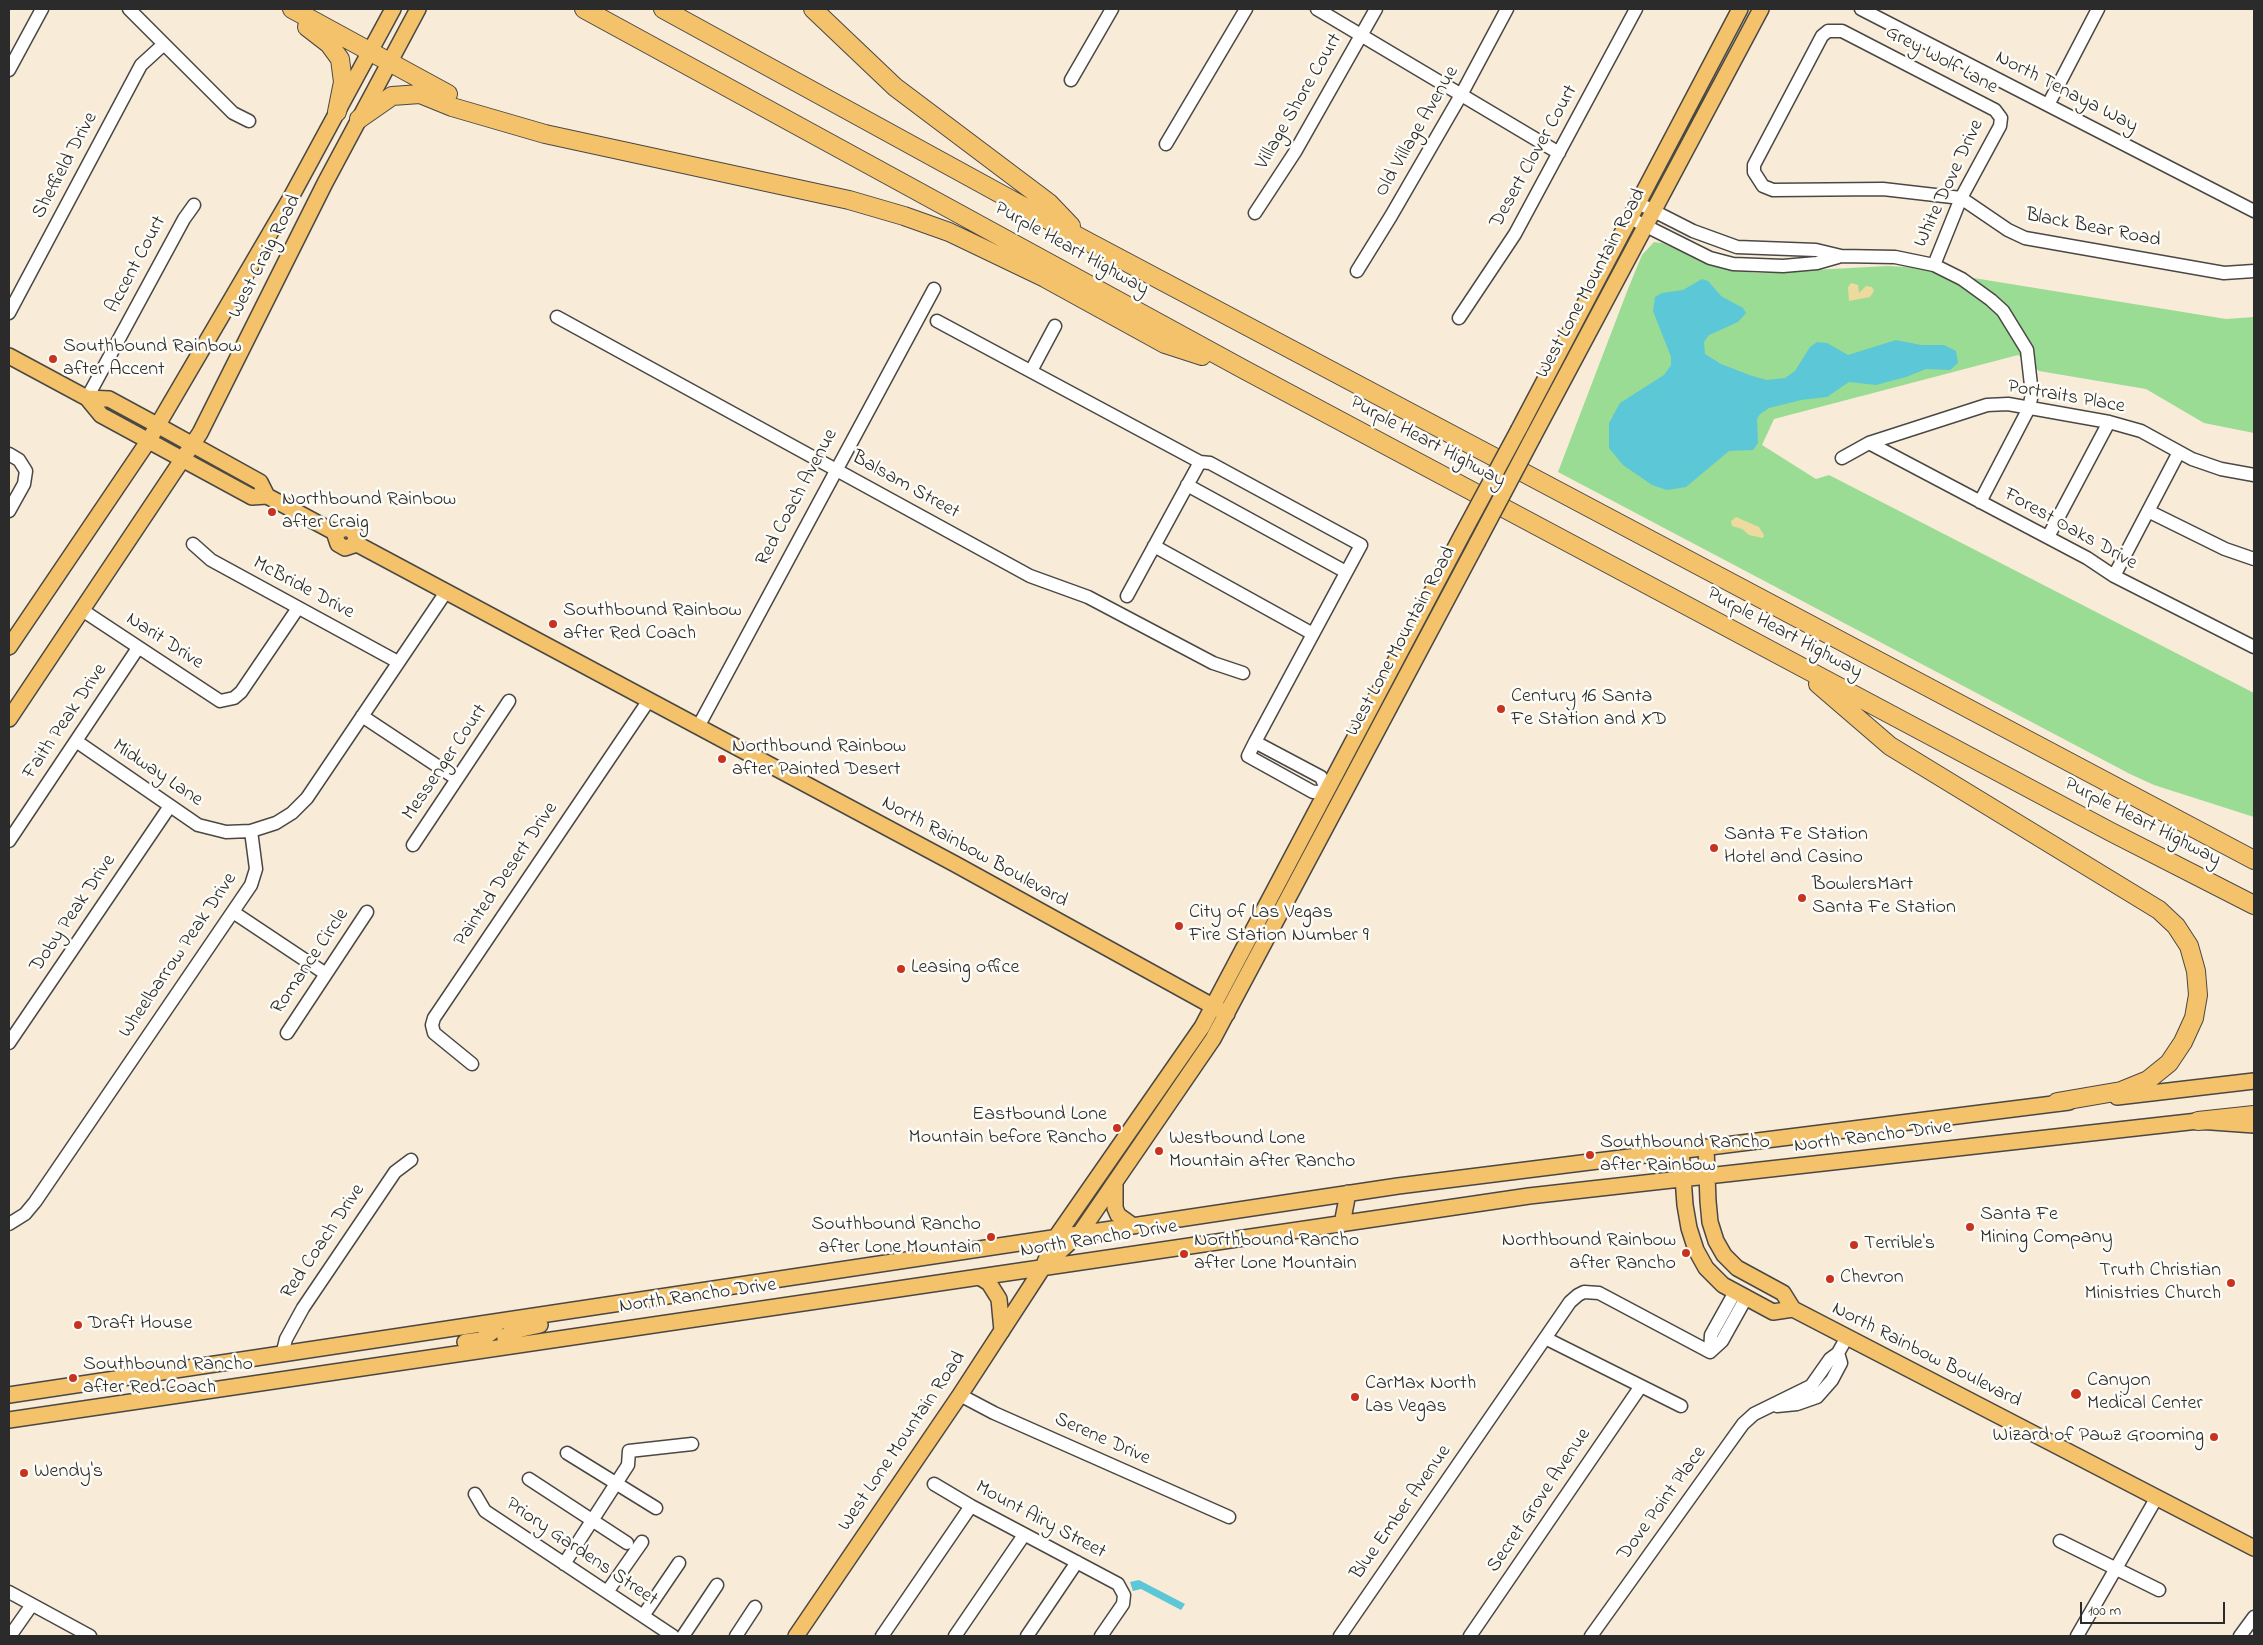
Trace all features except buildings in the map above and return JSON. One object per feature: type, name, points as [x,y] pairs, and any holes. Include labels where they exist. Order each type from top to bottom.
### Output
[{"type":"highway","points":[[283,9],[329,44],[340,59],[343,82],[337,112]]},
{"type":"highway","points":[[292,9],[488,116]]},
{"type":"highway","name":"Purple Heart Highway","points":[[584,9],[1243,369],[2111,832],[2254,905]]},
{"type":"highway","name":"Purple Heart Highway","points":[[663,9],[1082,238],[2254,860]]},
{"type":"highway","points":[[813,9],[895,87],[1049,203],[1082,238]]},
{"type":"highway","points":[[358,119],[392,96],[410,93],[426,95],[452,107],[545,134],[849,200],[904,216],[949,232],[1001,256],[1165,344],[1243,369]]},
{"type":"highway","points":[[1793,663],[1890,746],[2159,910],[2176,926],[2189,946],[2196,971],[2198,995],[2194,1018],[2184,1042],[2168,1063],[2148,1080],[2121,1091],[2057,1102]]},
{"type":"highway","points":[[2198,1121],[2254,1115]]},
{"type":"main road","name":"West Craig Road","points":[[9,647],[149,440],[290,198],[393,9]]},
{"type":"main road","name":"West Craig Road","points":[[9,719],[193,444],[358,119],[418,9]]},
{"type":"main road","name":"West Lone Mountain Road","points":[[796,1636],[1002,1331],[1042,1268],[1056,1237],[1214,1006],[1740,9]]},
{"type":"main road","name":"West Lone Mountain Road","points":[[1042,1268],[1080,1233],[1213,1039],[1259,956],[1761,9]]},
{"type":"main road","name":"North Rainbow Boulevard","points":[[9,356],[87,398],[101,415],[252,497],[267,496],[334,532],[347,528],[354,532],[356,544],[649,700],[1227,1014]]},
{"type":"main road","name":"North Rainbow Boulevard","points":[[87,398],[109,400],[193,444],[260,482],[267,496]]},
{"type":"main road","points":[[1327,791],[1342,799]]},
{"type":"main road","points":[[1312,821],[1326,829]]},
{"type":"main road","points":[[1287,868],[1301,875]]},
{"type":"main road","points":[[1256,927],[1270,935]]},
{"type":"main road","points":[[1245,948],[1259,956]]},
{"type":"main road","name":"North Rancho Drive","points":[[9,1395],[1348,1193],[2057,1102],[2082,1102],[2254,1081]]},
{"type":"main road","name":"North Rancho Drive","points":[[9,1420],[1529,1196],[2198,1121],[2254,1125]]},
{"type":"main road","name":"North Rainbow Boulevard","points":[[1706,1147],[1710,1222],[1724,1255],[1737,1268],[1783,1293],[1793,1310]]},
{"type":"main road","name":"North Rainbow Boulevard","points":[[1681,1149],[1685,1206],[1696,1250],[1706,1268],[1722,1286],[1773,1312],[1793,1310],[2254,1548]]},
{"type":"main road","points":[[1115,1182],[1114,1208],[1124,1222],[1132,1225]]},
{"type":"main road","points":[[1342,1224],[1348,1193]]},
{"type":"main road","points":[[981,1278],[989,1283],[1000,1299],[1002,1331]]},
{"type":"main road","points":[[505,1346],[505,1337],[513,1330],[538,1326],[560,1313]]},
{"type":"main road","points":[[422,1358],[449,1344],[481,1340],[492,1332],[498,1322]]},
{"type":"street","points":[[9,70],[42,9]]},
{"type":"street","points":[[129,9],[233,113],[249,121]]},
{"type":"street","points":[[1071,80],[1112,9]]},
{"type":"street","points":[[1166,144],[1246,9]]},
{"type":"street","points":[[1317,9],[1559,153]]},
{"type":"street","name":"Village Shore Court","points":[[1255,213],[1295,152],[1376,9]]},
{"type":"street","name":"Old Village Avenue","points":[[1357,271],[1392,216],[1461,95],[1507,9]]},
{"type":"street","name":"Desert Clover Court","points":[[1459,318],[1515,234],[1636,9]]},
{"type":"street","name":"North Tenaya Way","points":[[1861,9],[2254,211]]},
{"type":"street","points":[[2048,105],[2098,9]]},
{"type":"street","name":"Grey Wolf Lane","points":[[1758,181],[1754,165],[1822,36],[1833,29],[1842,31],[1995,110],[2000,118]]},
{"type":"street","name":"Sheffield Drive","points":[[9,313],[141,65],[164,44]]},
{"type":"street","name":"White Dove Drive","points":[[1934,265],[1961,198],[2000,126],[2000,118]]},
{"type":"street","name":"Black Bear Road","points":[[1758,181],[1763,186],[1773,190],[1883,189],[1961,198],[2008,230],[2025,238],[2224,273],[2254,271]]},
{"type":"street","points":[[1638,203],[1701,234],[1737,247],[1816,250],[1841,256],[1895,257],[1934,265],[1962,279],[1991,300],[2007,317],[2027,350],[2032,373],[2032,394],[2029,408],[1980,502]]},
{"type":"street","name":"Accent Court","points":[[87,398],[184,219],[194,205]]},
{"type":"street","points":[[1630,218],[1710,258],[1733,264],[1783,266],[1817,263],[1841,256]]},
{"type":"street","name":"Red Coach Avenue","points":[[698,727],[835,469],[934,289]]},
{"type":"street","name":"Balsam Street","points":[[557,317],[1030,576],[1088,597],[1213,663],[1243,673]]},
{"type":"street","points":[[937,321],[1200,462],[1210,463],[1361,545],[1248,756],[1313,792],[1327,791],[1321,777],[1256,742]]},
{"type":"street","points":[[1031,371],[1055,326]]},
{"type":"street","name":"Portraits Place","points":[[1842,458],[1869,443],[1988,405],[2008,404],[2108,422],[2141,431],[2179,452],[2221,469],[2254,475]]},
{"type":"street","points":[[2048,537],[2108,422]]},
{"type":"street","name":"Forest Oaks Drive","points":[[1869,443],[2087,558],[2114,576],[2254,647]]},
{"type":"street","points":[[2114,576],[2179,452]]},
{"type":"street","points":[[9,454],[20,460],[26,471],[24,484],[9,511]]},
{"type":"street","points":[[1127,596],[1200,462]]},
{"type":"street","points":[[1187,485],[1346,572]]},
{"type":"street","points":[[2148,512],[2225,549],[2254,559]]},
{"type":"street","name":"McBride Drive","points":[[194,544],[211,560],[398,662]]},
{"type":"street","points":[[1154,546],[1313,634]]},
{"type":"street","points":[[251,831],[276,823],[292,813],[307,798],[446,592]]},
{"type":"street","name":"Narit Drive","points":[[82,610],[220,701],[234,698],[241,692],[298,608]]},
{"type":"street","name":"Faith Peak Drive","points":[[9,841],[138,648]]},
{"type":"street","name":"Painted Desert Drive","points":[[472,1064],[434,1033],[432,1025],[434,1018],[649,700]]},
{"type":"street","name":"Messenger Court","points":[[413,845],[509,701]]},
{"type":"street","points":[[362,716],[457,779]]},
{"type":"street","name":"Midway Lane","points":[[76,741],[198,825],[226,832],[251,831]]},
{"type":"street","name":"Doby Peak Drive","points":[[9,1043],[170,806]]},
{"type":"street","name":"Wheelbarrow Peak Drive","points":[[9,1224],[25,1214],[35,1202],[251,885],[256,869],[251,831]]},
{"type":"street","points":[[233,912],[326,974]]},
{"type":"street","name":"Romance Circle","points":[[287,1033],[367,912]]},
{"type":"street","name":"Red Coach Drive","points":[[282,1355],[293,1323],[317,1286],[395,1172],[411,1160]]},
{"type":"street","name":"Blue Ember Avenue","points":[[1340,1636],[1570,1302],[1584,1292],[1599,1293],[1710,1352],[1711,1335],[1741,1295]]},
{"type":"street","name":"Dove Point Place","points":[[1591,1636],[1743,1424],[1754,1414],[1775,1406],[1797,1404],[1816,1397],[1832,1380],[1841,1362],[1838,1353],[1847,1337]]},
{"type":"street","points":[[1546,1338],[1681,1406]]},
{"type":"street","name":"Secret Grove Avenue","points":[[1470,1636],[1641,1386]]},
{"type":"street","name":"Serene Drive","points":[[960,1395],[994,1413],[1229,1517]]},
{"type":"street","points":[[564,1564],[628,1465],[629,1451],[692,1444]]},
{"type":"street","points":[[567,1453],[656,1508]]},
{"type":"street","points":[[529,1479],[592,1522],[627,1543]]},
{"type":"street","name":"Mount Airy Street","points":[[934,1484],[970,1506],[1118,1584],[1124,1595],[1123,1604],[1101,1636]]},
{"type":"street","name":"Priory Gardens Street","points":[[475,1494],[485,1511],[670,1636]]},
{"type":"street","points":[[2077,1636],[2157,1497]]},
{"type":"street","points":[[882,1636],[970,1506]]},
{"type":"street","points":[[955,1636],[1024,1535]]},
{"type":"street","points":[[2060,1541],[2159,1590]]},
{"type":"street","points":[[607,1592],[642,1542]]},
{"type":"street","points":[[1027,1636],[1077,1562]]},
{"type":"street","points":[[643,1616],[679,1563]]},
{"type":"street","points":[[684,1636],[717,1585]]},
{"type":"street","points":[[9,1592],[31,1606],[90,1636]]},
{"type":"street","points":[[10,1636],[31,1606]]},
{"type":"street","points":[[736,1636],[755,1607]]},
{"type":"street","points":[[2240,1636],[2254,1617]]},
{"type":"green space","points":[[1654,242],[1662,243],[1716,266],[1736,271],[1758,273],[1887,266],[1906,267],[2226,319],[2254,317],[2254,433],[2204,423],[2146,389],[2039,371],[2018,355],[1774,419],[1762,445],[1816,479],[1829,475],[2254,693],[2254,817],[2154,785],[2130,774],[1558,472],[1642,255]]},
{"type":"sand","points":[[1851,283],[1858,285],[1859,293],[1866,286],[1872,287],[1874,291],[1870,297],[1849,301],[1848,287]]},
{"type":"sand","points":[[1736,517],[1759,527],[1764,535],[1763,538],[1749,535],[1742,529],[1732,526],[1731,521]]},
{"type":"water","points":[[1702,279],[1708,281],[1721,296],[1743,308],[1746,313],[1738,322],[1709,335],[1704,342],[1705,354],[1721,364],[1752,376],[1767,380],[1785,378],[1795,371],[1810,347],[1817,342],[1827,343],[1848,355],[1896,340],[1921,345],[1944,345],[1956,351],[1958,363],[1950,370],[1926,369],[1906,377],[1876,385],[1849,382],[1827,397],[1801,400],[1769,408],[1760,414],[1757,419],[1758,443],[1753,450],[1729,451],[1686,487],[1667,490],[1652,485],[1623,465],[1609,448],[1609,423],[1620,403],[1664,375],[1671,365],[1671,357],[1653,311],[1655,297],[1662,293],[1683,290]]},
{"type":"water","points":[[1139,1580],[1185,1604],[1181,1610],[1141,1589],[1133,1591],[1130,1582]]},
{"type":"place","name":"Southbound Rainbow after Accent","points":[[53,359]]},
{"type":"place","name":"Northbound Rainbow after Craig","points":[[272,512]]},
{"type":"place","name":"Southbound Rainbow after Red Coach","points":[[553,624]]},
{"type":"place","name":"Century 16 Santa Fe Station and XD","points":[[1501,709]]},
{"type":"place","name":"Northbound Rainbow after Painted Desert","points":[[722,759]]},
{"type":"place","name":"Santa Fe Station Hotel and Casino","points":[[1714,848]]},
{"type":"place","name":"BowlersMart Santa Fe Station","points":[[1802,898]]},
{"type":"place","name":"City of Las Vegas Fire Station Number 9","points":[[1179,926]]},
{"type":"place","name":"Leasing office","points":[[901,969]]},
{"type":"place","name":"Eastbound Lone Mountain before Rancho","points":[[1117,1128]]},
{"type":"place","name":"Westbound Lone Mountain after Rancho","points":[[1159,1151]]},
{"type":"place","name":"Southbound Rancho after Rainbow","points":[[1590,1155]]},
{"type":"place","name":"Santa Fe Mining Company","points":[[1970,1227]]},
{"type":"place","name":"Southbound Rancho after Lone Mountain","points":[[991,1237]]},
{"type":"place","name":"Terrible's","points":[[1854,1245]]},
{"type":"place","name":"Northbound Rainbow after Rancho","points":[[1686,1253]]},
{"type":"place","name":"Northbound Rancho after Lone Mountain","points":[[1184,1254]]},
{"type":"place","name":"Chevron","points":[[1830,1279]]},
{"type":"place","name":"Truth Christian Ministries Church","points":[[2231,1283]]},
{"type":"place","name":"Draft House","points":[[78,1325]]},
{"type":"place","name":"Southbound Rancho after Red Coach","points":[[73,1378]]},
{"type":"place","name":"Canyon Medical Center","points":[[2076,1394]]},
{"type":"place","name":"CarMax North Las Vegas","points":[[1355,1397]]},
{"type":"place","name":"Wizard of Pawz Grooming","points":[[2214,1437]]},
{"type":"place","name":"Wendy's","points":[[24,1473]]}]
